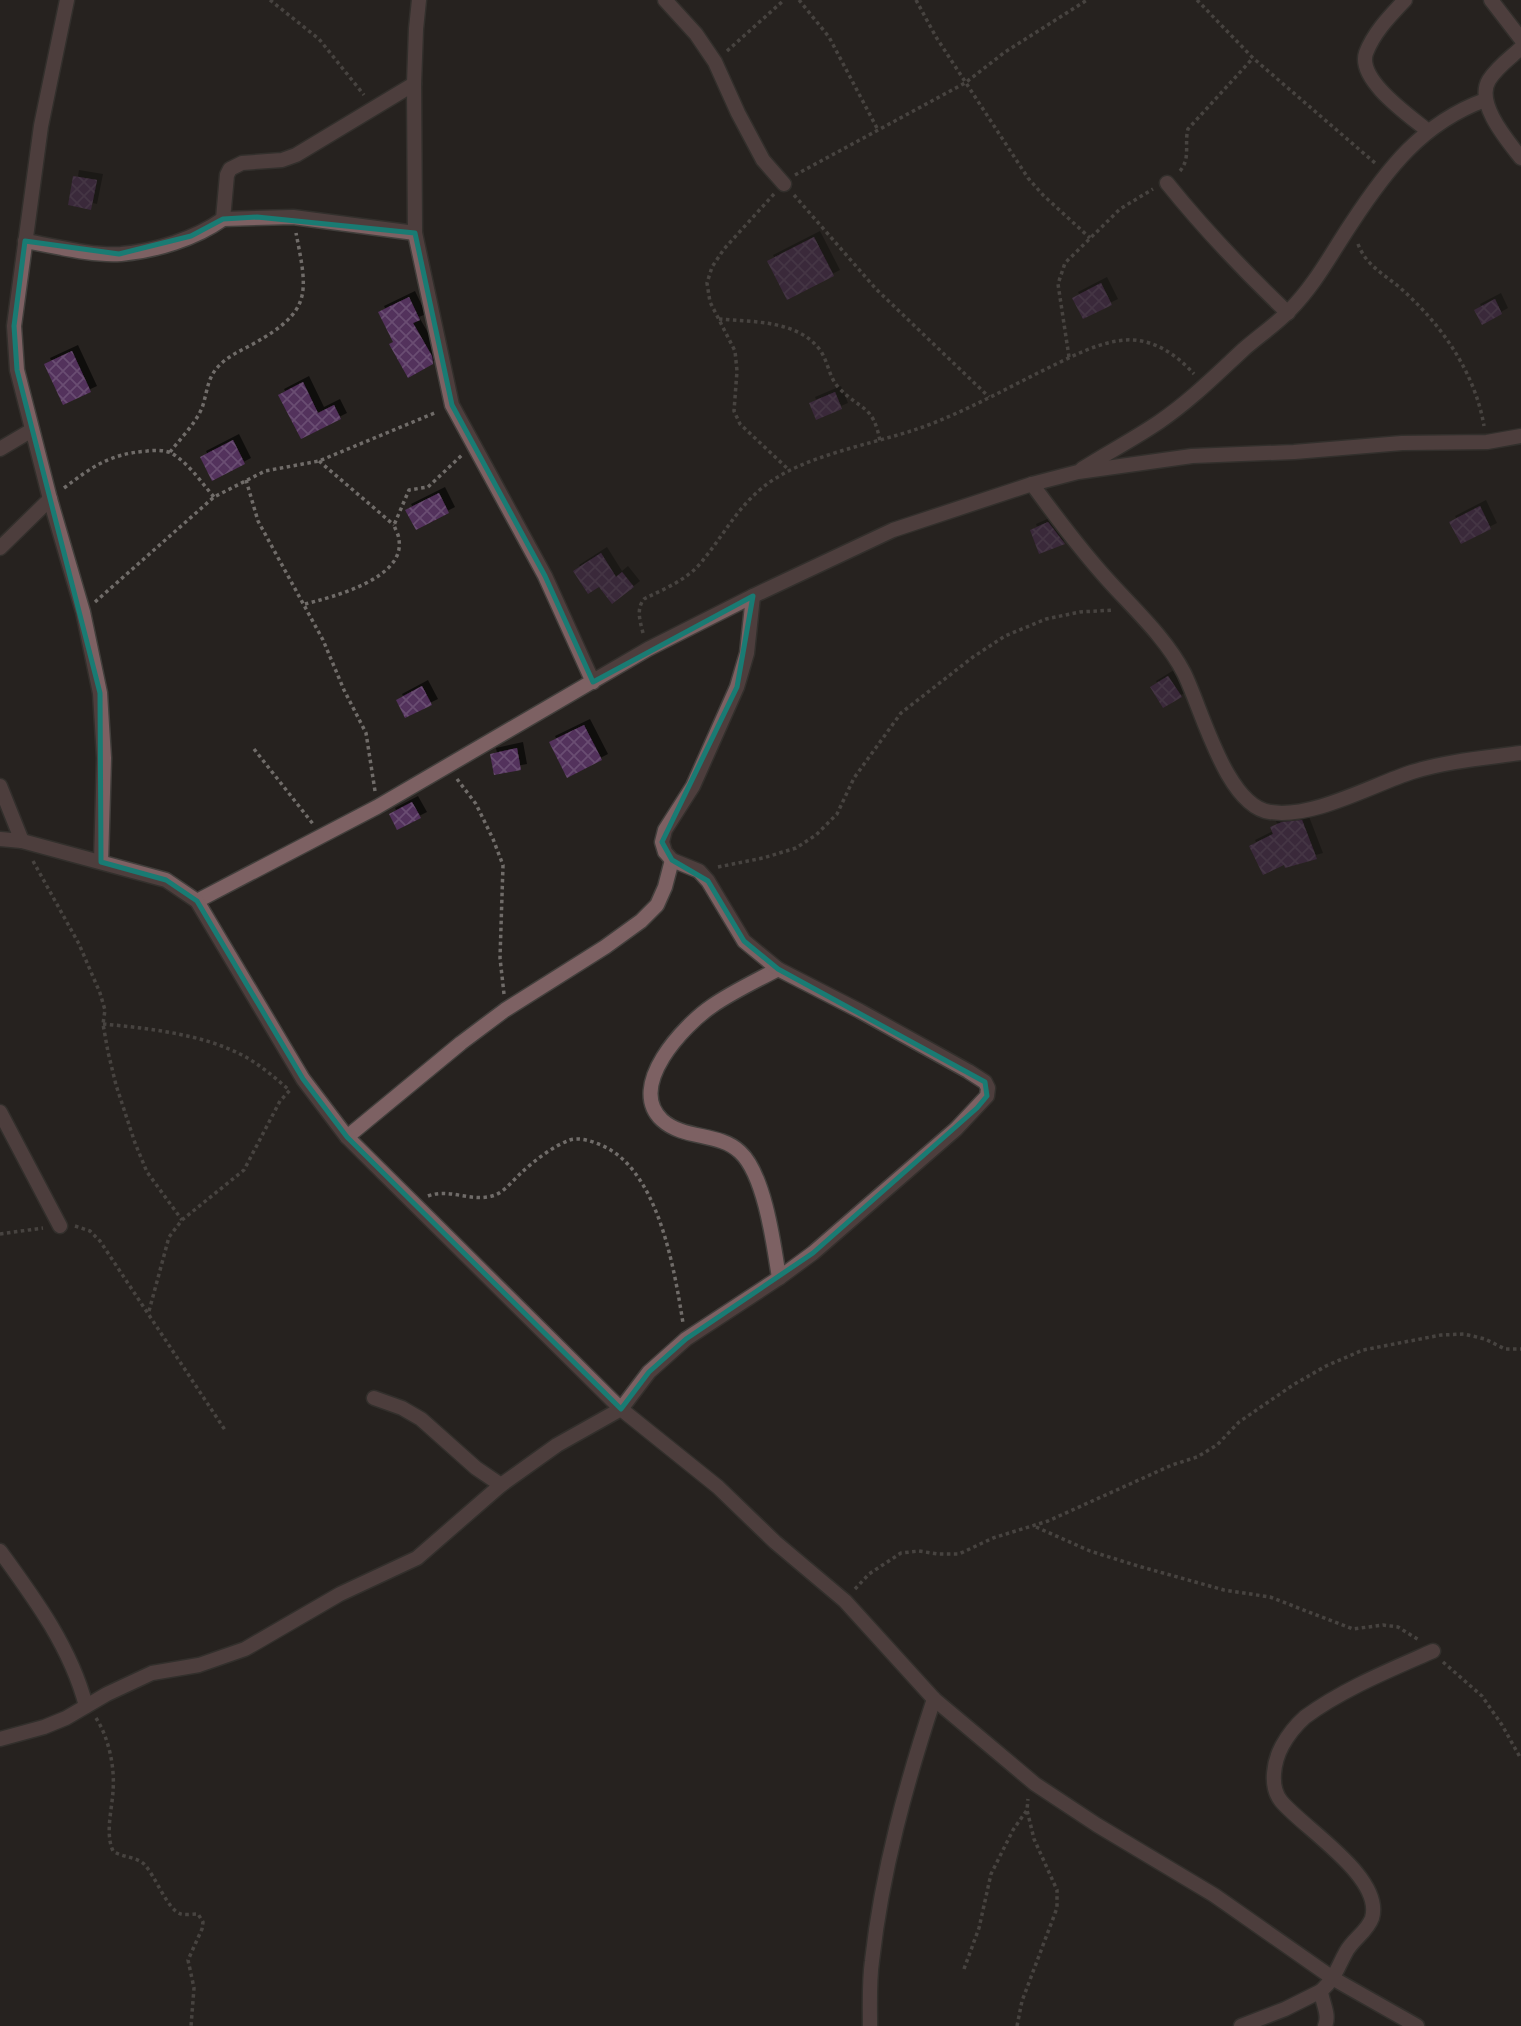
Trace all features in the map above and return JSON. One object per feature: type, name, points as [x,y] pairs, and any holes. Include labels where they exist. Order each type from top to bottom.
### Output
[{"type":"street","points":[[67,0],[41,126],[15,326],[17,370],[50,499],[83,612],[100,693],[104,758],[101,862]]},
{"type":"street","points":[[419,0],[414,84],[415,233],[452,405],[545,576],[593,682]]},
{"type":"street","points":[[665,0],[696,34],[715,62],[763,160],[784,184]]},
{"type":"street","points":[[1405,0],[1381,26],[1365,55],[1367,73],[1377,86],[1428,131]]},
{"type":"street","points":[[1491,0],[1521,39]]},
{"type":"street","points":[[1521,48],[1503,63],[1487,82],[1485,100],[1500,131],[1521,158]]},
{"type":"street","points":[[223,219],[227,174],[234,166],[282,160],[296,155],[414,84]]},
{"type":"street","points":[[1078,472],[1158,422],[1288,313],[1320,274],[1351,223],[1388,173],[1428,131],[1460,110],[1485,100]]},
{"type":"street","points":[[1167,183],[1202,225],[1288,313]]},
{"type":"street","points":[[25,241],[119,254],[150,249],[191,236],[209,229],[223,219],[293,218],[415,233]]},
{"type":"street","points":[[0,332],[15,326]]},
{"type":"street","points":[[0,449],[32,430]]},
{"type":"street","points":[[197,901],[376,807],[648,649],[892,530],[1032,484],[1078,472],[1192,456],[1294,452],[1402,443],[1486,442],[1521,436]]},
{"type":"street","points":[[1032,484],[1060,523],[1163,641],[1182,671],[1236,788],[1250,803],[1268,812],[1294,813],[1371,789],[1413,772],[1464,760],[1521,753]]},
{"type":"street","points":[[0,548],[50,499]]},
{"type":"street","points":[[0,1739],[44,1727],[152,1673],[199,1665],[245,1649],[340,1594],[417,1558],[501,1485],[557,1445],[621,1409],[649,1372],[686,1339],[779,1279],[823,1245],[956,1129],[987,1096],[988,1088],[985,1082],[968,1071],[778,969],[744,941],[708,880],[699,871],[671,860],[665,852],[662,842],[665,830],[693,786],[737,687],[747,653],[753,596]]},
{"type":"street","points":[[0,786],[22,841]]},
{"type":"street","points":[[0,839],[22,841],[166,880],[197,901],[303,1079],[347,1137],[621,1409],[718,1487],[775,1542],[845,1601],[934,1699],[1035,1784],[1097,1825],[1214,1895],[1334,1979],[1417,2026]]},
{"type":"street","points":[[347,1137],[505,1010],[641,921],[657,905],[665,887],[671,860]]},
{"type":"street","points":[[778,969],[711,1006],[684,1030],[664,1055],[651,1080],[652,1100],[660,1118],[675,1130],[728,1143],[740,1151],[751,1165],[772,1232],[779,1279]]},
{"type":"street","points":[[0,1112],[60,1226]]},
{"type":"street","points":[[374,1398],[402,1408],[421,1419],[476,1468],[501,1485]]},
{"type":"street","points":[[0,1551],[64,1647],[81,1685],[83,1708]]},
{"type":"street","points":[[1241,2026],[1321,1991],[1334,1979],[1347,1950],[1366,1930],[1373,1916],[1370,1895],[1358,1874],[1334,1848],[1280,1800],[1273,1781],[1276,1756],[1289,1734],[1304,1718],[1385,1672],[1433,1651]]},
{"type":"street","points":[[870,2026],[872,1962],[887,1866],[909,1775],[934,1699]]},
{"type":"street","points":[[1321,1991],[1327,2012],[1325,2026]]},
{"type":"path","points":[[270,0],[319,39],[374,108]]},
{"type":"path","points":[[715,62],[784,0]]},
{"type":"path","points":[[799,0],[829,37],[878,130]]},
{"type":"path","points":[[916,0],[965,83],[1028,178],[1090,238]]},
{"type":"path","points":[[790,470],[740,424],[734,411],[737,371],[735,351],[710,302],[707,283],[712,267],[724,249],[784,184],[802,170],[965,83],[1005,52],[1087,0]]},
{"type":"path","points":[[1197,0],[1253,58],[1388,173]]},
{"type":"path","points":[[1069,358],[1058,284],[1065,263],[1119,209],[1167,183],[1182,169],[1187,160],[1188,128],[1253,58]]},
{"type":"path","points":[[784,184],[876,289],[989,397]]},
{"type":"path","points":[[170,452],[202,408],[213,371],[223,361],[285,323],[299,306],[305,279],[293,218]]},
{"type":"path","points":[[1351,223],[1360,250],[1370,265],[1420,308],[1460,359],[1474,387],[1482,413],[1486,442]]},
{"type":"path","points":[[719,319],[782,326],[806,337],[820,350],[837,386],[869,411],[877,422],[880,441]]},
{"type":"path","points":[[648,649],[639,621],[639,605],[644,599],[697,567],[736,513],[762,487],[790,470],[922,427],[1069,358],[1101,345],[1125,340],[1151,342],[1170,352],[1188,367],[1204,386]]},
{"type":"path","points":[[83,612],[214,498],[246,480],[265,471],[319,461],[452,405]]},
{"type":"path","points":[[394,525],[409,491],[428,487],[474,443]]},
{"type":"path","points":[[50,499],[97,464],[121,454],[151,450],[170,452],[189,468],[214,498]]},
{"type":"path","points":[[305,604],[338,595],[385,571],[395,560],[400,542],[394,525],[319,461]]},
{"type":"path","points":[[246,480],[258,521],[278,561],[305,604],[366,733],[376,807]]},
{"type":"path","points":[[699,871],[763,858],[796,848],[816,835],[836,814],[854,778],[901,713],[1004,636],[1045,619],[1080,612],[1133,608]]},
{"type":"path","points":[[254,749],[323,836]]},
{"type":"path","points":[[448,766],[476,804],[494,839],[503,865],[500,958],[505,1010]]},
{"type":"path","points":[[22,841],[92,971],[105,1010],[103,1024],[116,1084],[135,1143],[147,1172],[182,1220]]},
{"type":"path","points":[[103,1024],[173,1033],[239,1052],[290,1090]]},
{"type":"path","points":[[148,1312],[169,1237],[182,1220],[244,1170],[280,1101],[303,1079]]},
{"type":"path","points":[[413,1205],[433,1194],[492,1196],[504,1190],[550,1151],[571,1139],[589,1140],[615,1151],[633,1168],[645,1187],[660,1224],[671,1260],[686,1339]]},
{"type":"path","points":[[0,1234],[79,1226],[95,1236],[225,1430]]},
{"type":"path","points":[[845,1601],[869,1574],[901,1553],[919,1550],[937,1554],[960,1554],[993,1538],[1034,1526],[1209,1451],[1239,1423],[1293,1385],[1326,1366],[1363,1350],[1441,1335],[1464,1334],[1485,1339],[1505,1349],[1521,1349]]},
{"type":"path","points":[[1034,1526],[1090,1551],[1224,1590],[1270,1597],[1353,1629],[1383,1625],[1410,1632],[1482,1696],[1521,1759]]},
{"type":"path","points":[[83,1708],[94,1715],[108,1744],[113,1775],[110,1832],[113,1851],[119,1855],[137,1858],[147,1866],[174,1911],[184,1915],[198,1914],[203,1922],[188,1961],[194,1988],[191,2026]]},
{"type":"path","points":[[1017,2026],[1022,2001],[1057,1908],[1057,1890],[1034,1839],[1027,1810],[1028,1798],[1035,1784]]},
{"type":"path","points":[[964,1969],[979,1928],[991,1874],[1013,1830],[1027,1810]]},
{"type":"highlighted area","points":[[257,217],[415,233],[452,405],[545,576],[593,682],[753,596],[737,687],[662,842],[672,860],[708,881],[744,941],[778,969],[985,1082],[987,1096],[977,1108],[813,1253],[686,1339],[649,1372],[621,1409],[347,1137],[303,1079],[197,901],[166,880],[101,862],[100,693],[17,370],[14,326],[25,241],[119,254],[191,236],[223,219]]},
{"type":"building","points":[[73,176],[97,180],[91,210],[68,205]]},
{"type":"building","points":[[814,237],[834,276],[787,300],[767,261]]},
{"type":"building","points":[[1101,283],[1112,305],[1083,319],[1072,298]]},
{"type":"building","points":[[409,297],[420,320],[413,323],[432,356],[433,364],[408,378],[389,344],[393,342],[378,312]]},
{"type":"building","points":[[1495,299],[1502,314],[1482,325],[1474,310]]},
{"type":"building","points":[[72,351],[91,392],[63,405],[44,364]]},
{"type":"building","points":[[303,382],[318,413],[334,405],[341,419],[301,439],[278,395]]},
{"type":"building","points":[[835,392],[842,409],[816,420],[809,403]]},
{"type":"building","points":[[233,440],[245,464],[212,481],[200,457]]},
{"type":"building","points":[[439,493],[449,513],[416,530],[405,510]]},
{"type":"building","points":[[1480,506],[1491,529],[1461,544],[1449,522]]},
{"type":"building","points":[[1048,522],[1065,544],[1039,554],[1030,530]]},
{"type":"building","points":[[601,553],[616,577],[622,572],[634,587],[612,604],[599,587],[588,594],[573,571]]},
{"type":"building","points":[[1168,676],[1182,697],[1163,708],[1150,687]]},
{"type":"building","points":[[422,686],[432,705],[405,718],[396,700]]},
{"type":"building","points":[[584,725],[602,760],[567,778],[549,742]]},
{"type":"building","points":[[517,748],[521,770],[494,775],[490,754]]},
{"type":"building","points":[[412,802],[421,818],[397,830],[389,814]]},
{"type":"building","points":[[1302,820],[1317,859],[1285,868],[1284,865],[1263,875],[1249,846],[1273,834],[1270,827],[1282,822]]}]
